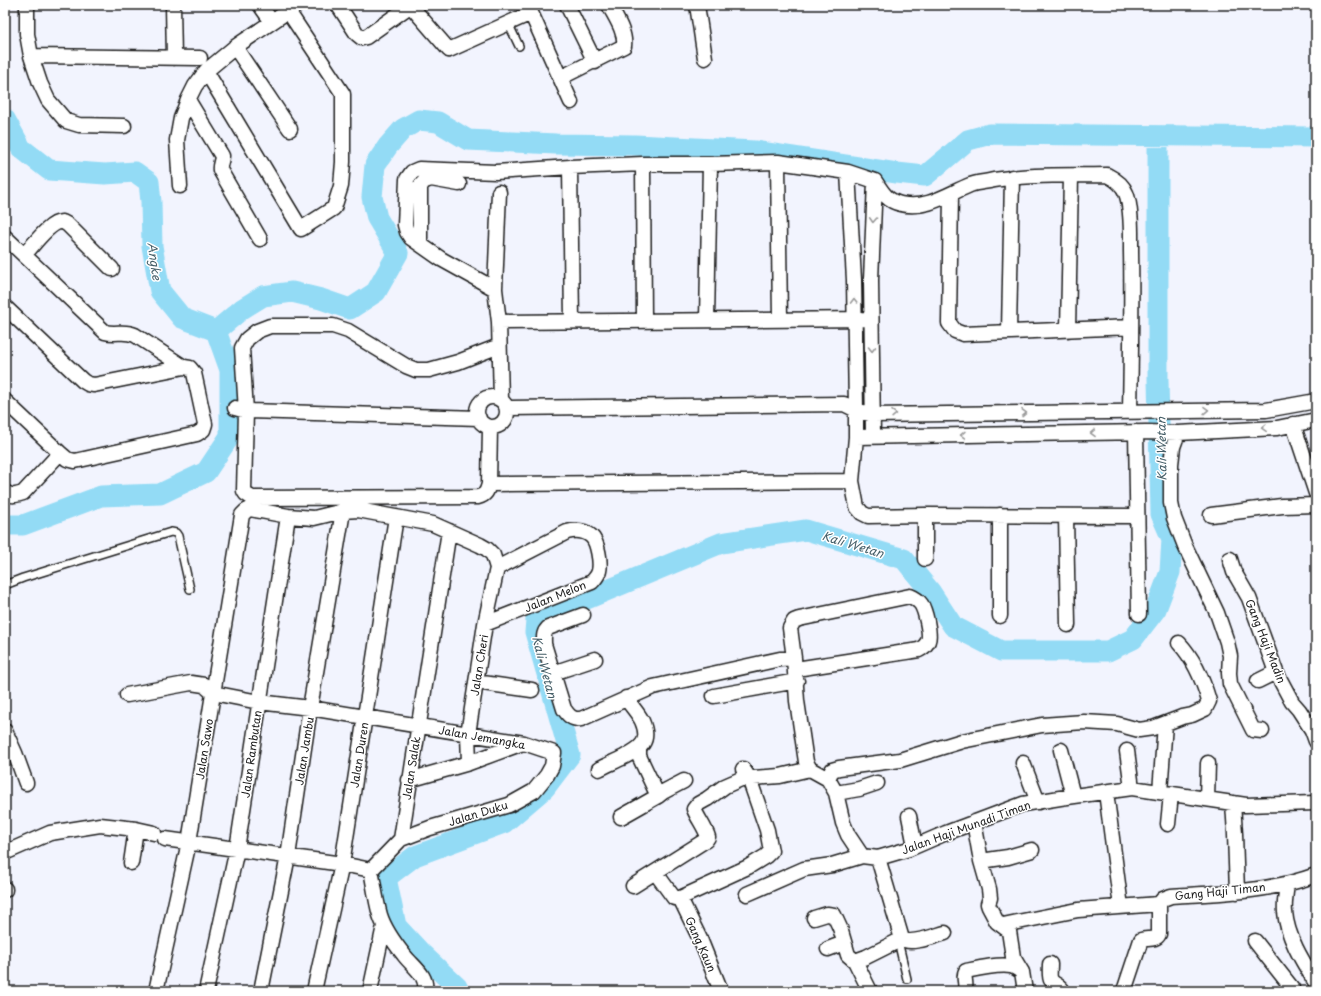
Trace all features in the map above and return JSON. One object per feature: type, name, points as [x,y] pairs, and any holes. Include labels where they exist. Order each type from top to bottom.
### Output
[{"type":"street","points":[[173,5],[174,58]]},
{"type":"street","points":[[260,5],[272,22]]},
{"type":"street","points":[[338,5],[357,34],[362,38],[366,37],[411,5],[449,50],[508,23],[529,9],[571,102]]},
{"type":"street","points":[[567,5],[595,62]]},
{"type":"street","points":[[560,78],[595,62],[624,46],[625,40],[623,34],[609,5]]},
{"type":"street","points":[[697,5],[705,58]]},
{"type":"street","points":[[29,7],[27,34],[31,56],[40,83],[48,100],[66,121],[79,125],[124,126]]},
{"type":"street","points":[[31,56],[174,58],[203,64],[235,47],[293,8],[343,94],[343,162],[341,186],[334,208],[302,229],[203,64]]},
{"type":"street","points":[[235,47],[290,129]]},
{"type":"street","points":[[180,186],[177,140],[181,118],[203,64]]},
{"type":"street","points":[[188,100],[222,156],[222,161],[219,166],[220,170],[260,240]]},
{"type":"street","points":[[778,162],[780,320]]},
{"type":"street","points":[[495,289],[442,259],[411,238],[405,225],[407,179],[412,172],[419,169],[496,172],[570,166],[778,162],[848,172],[875,181],[889,200],[902,204],[916,205],[951,195],[971,184],[1012,177],[1040,175],[1107,175],[1115,179],[1126,192],[1128,200],[1130,224],[1131,327],[1135,411]]},
{"type":"street","points":[[643,164],[644,321]]},
{"type":"street","points":[[707,320],[710,164]]},
{"type":"street","points":[[570,166],[572,321]]},
{"type":"street","points":[[848,172],[855,319],[856,437],[852,481],[857,507],[862,513],[868,516],[1137,516]]},
{"type":"street","points":[[1068,330],[1071,176]]},
{"type":"street","points":[[1009,332],[1012,177]]},
{"type":"street","points":[[420,243],[420,186],[425,181],[431,179],[459,184]]},
{"type":"street","points":[[873,436],[870,280],[875,181]]},
{"type":"street","points":[[498,192],[495,289],[499,322],[499,346],[504,404],[507,414],[505,420],[501,424],[496,427],[490,427],[479,418],[478,409],[483,401],[492,398],[504,404],[844,404],[856,410],[873,415],[1167,410],[1266,410],[1316,401]]},
{"type":"street","points":[[951,195],[949,323],[955,331],[963,334],[1131,327]]},
{"type":"street","points":[[24,255],[49,227],[56,223],[62,222],[68,224],[112,269]]},
{"type":"street","points":[[5,237],[105,332],[112,334],[128,332],[135,335],[184,367]]},
{"type":"street","points":[[5,306],[83,381],[88,384],[94,385],[184,367],[190,368],[194,373],[205,424],[203,430],[197,434],[75,461],[67,459],[60,454],[5,401]]},
{"type":"street","points":[[499,322],[871,319]]},
{"type":"street","points":[[490,427],[489,484],[487,492],[483,496],[252,498],[244,491],[240,409],[242,348],[247,339],[257,331],[270,326],[333,326],[348,331],[395,360],[416,370],[429,370],[458,362],[499,346]]},
{"type":"street","points":[[240,409],[479,418]]},
{"type":"street","points":[[1111,412],[1113,433]]},
{"type":"street","points":[[856,437],[1141,432],[1174,433],[1277,428],[1316,420]]},
{"type":"street","points":[[1293,424],[1316,493]]},
{"type":"street","points":[[1139,614],[1137,516],[1141,432]]},
{"type":"street","points":[[1174,433],[1171,464],[1171,498],[1174,518],[1185,546],[1217,613],[1227,642],[1230,656],[1230,684],[1253,730],[1262,731]]},
{"type":"street","points":[[5,492],[8,495],[23,493],[60,454]]},
{"type":"street","points":[[489,484],[852,481]]},
{"type":"street","points":[[1210,515],[1282,506],[1316,505]]},
{"type":"street","name":"Jalan Sawo","points":[[156,991],[188,842],[242,515],[250,509],[288,516]]},
{"type":"street","points":[[288,516],[314,518],[343,511],[358,510],[433,524],[487,549],[493,554],[497,568]]},
{"type":"street","name":"Jalan Jambu","points":[[261,991],[288,856],[310,708],[343,511]]},
{"type":"street","points":[[925,515],[925,559]]},
{"type":"street","points":[[1000,515],[1000,616]]},
{"type":"street","name":"Jalan Rambutan","points":[[206,991],[237,849],[288,516]]},
{"type":"street","points":[[1066,516],[1068,626]]},
{"type":"street","name":"Jalan Duren","points":[[314,991],[342,864],[396,518]]},
{"type":"street","name":"Jalan Melon","points":[[485,624],[592,582],[597,577],[600,570],[598,548],[591,536],[576,530],[567,532],[497,568]]},
{"type":"street","name":"Jalan Salak","points":[[401,839],[449,531]]},
{"type":"street","name":"Gang Haji Madin","points":[[1230,559],[1234,572],[1249,598],[1276,672],[1292,702],[1312,730],[1316,741]]},
{"type":"street","name":"Jalan Cheri","points":[[469,763],[468,734],[485,624],[497,568]]},
{"type":"street","points":[[714,696],[796,669],[919,650],[925,646],[929,640],[929,630],[922,605],[915,598],[910,596],[798,618],[794,621],[790,628],[796,669],[797,701],[806,762],[810,769],[828,779],[836,793],[843,823],[848,835],[862,856]]},
{"type":"street","points":[[583,615],[548,628],[544,635],[544,644],[564,709],[573,719],[581,719],[652,687],[780,658],[796,669]]},
{"type":"street","points":[[828,779],[832,770],[839,768],[900,760],[962,741],[1042,726],[1084,722],[1117,724],[1140,730],[1192,715],[1204,709],[1209,701],[1198,670],[1186,650],[1179,643]]},
{"type":"street","points":[[553,672],[596,659]]},
{"type":"street","points":[[1258,681],[1276,672]]},
{"type":"street","points":[[476,682],[532,690]]},
{"type":"street","name":"Jalan Jemangka","points":[[127,695],[191,683],[204,685],[213,693],[259,702],[310,708],[524,743],[554,753]]},
{"type":"street","points":[[599,769],[639,749],[644,742],[646,736],[641,720],[626,698]]},
{"type":"street","points":[[1165,724],[1165,793],[1168,824]]},
{"type":"street","points":[[5,731],[26,783]]},
{"type":"street","points":[[409,780],[469,763],[524,743]]},
{"type":"street","points":[[639,749],[639,756],[658,796]]},
{"type":"street","points":[[1061,750],[1072,796]]},
{"type":"street","points":[[1127,751],[1132,788]]},
{"type":"street","name":"Jalan Duku","points":[[401,839],[430,828],[509,805],[534,791],[547,775],[552,766],[554,753]]},
{"type":"street","points":[[1023,763],[1038,802]]},
{"type":"street","points":[[1208,763],[1208,799]]},
{"type":"street","points":[[746,773],[780,776],[810,769]]},
{"type":"street","points":[[633,886],[703,843],[708,837],[694,809],[698,804],[708,799],[725,786],[741,779],[746,773]]},
{"type":"street","points":[[655,872],[674,898],[680,898],[748,867],[766,856],[770,851],[767,830],[746,773]]},
{"type":"street","points":[[621,817],[684,781]]},
{"type":"street","points":[[836,793],[859,789],[877,783]]},
{"type":"street","name":"Jalan Haji Munadi Timan","points":[[878,858],[915,846],[1023,804],[1132,788],[1246,805],[1316,803]]},
{"type":"street","points":[[1106,792],[1121,907]]},
{"type":"street","points":[[1233,803],[1236,834],[1237,892]]},
{"type":"street","points":[[909,816],[915,846]]},
{"type":"street","points":[[974,822],[989,889],[990,898],[988,904],[997,922],[1007,928],[1010,933],[1012,953],[1019,967],[1025,991]]},
{"type":"street","points":[[5,851],[9,851],[50,833],[100,825],[136,829],[159,836],[188,842],[342,864],[371,870]]},
{"type":"street","points":[[131,863],[136,829]]},
{"type":"street","points":[[371,870],[401,839]]},
{"type":"street","points":[[982,861],[1008,857],[1032,850]]},
{"type":"street","points":[[746,894],[804,869],[832,865],[862,856],[878,858],[900,940]]},
{"type":"street","points":[[371,870],[380,916],[384,926],[404,955],[424,978],[426,986],[424,991]]},
{"type":"street","name":"Gang Haji Timan","points":[[1124,991],[1141,940],[1155,938],[1159,934],[1159,904],[1163,899],[1171,896],[1237,892],[1287,884],[1316,876]]},
{"type":"street","points":[[1255,941],[1293,989],[1316,983],[1299,956],[1290,935],[1285,912],[1287,884]]},
{"type":"street","name":"Gang Kaun","points":[[680,898],[700,939],[721,991]]},
{"type":"street","points":[[1003,925],[1078,910],[1159,904]]},
{"type":"street","points":[[814,918],[827,914],[834,915],[840,928],[848,955],[855,961],[870,991]]},
{"type":"street","points":[[370,991],[384,926]]},
{"type":"street","points":[[855,961],[900,940],[913,941],[945,933]]},
{"type":"street","points":[[828,949],[844,942]]},
{"type":"street","points":[[1050,964],[1051,981],[1061,986],[1063,991]]},
{"type":"street","points":[[964,991],[966,987],[964,974],[966,971],[1008,966],[1019,967]]},
{"type":"lane","points":[[508,23],[519,46]]},
{"type":"lane","points":[[5,585],[171,532],[176,533],[178,536],[190,589]]},
{"type":"lane","points":[[900,940],[907,979]]},
{"type":"waterway","name":"Angke","points":[[5,119],[21,148],[49,170],[105,174],[135,172],[149,182],[152,246],[160,291],[182,318],[216,331],[242,309],[263,296],[292,292],[321,299],[350,309],[376,292],[398,253],[377,218],[372,197],[375,165],[388,146],[403,129],[419,120],[438,122],[468,140],[556,144],[635,145],[755,151],[925,176],[968,140],[990,134],[1316,137]]},
{"type":"waterway","name":"Kali Wetan","points":[[459,991],[457,987],[422,954],[396,926],[386,878],[415,856],[504,823],[545,788],[570,755],[535,632],[536,620],[721,543],[806,530],[904,559],[930,591],[953,626],[1001,651],[1108,651],[1133,639],[1156,609],[1170,572],[1172,539],[1161,514],[1158,379],[1158,136]]},
{"type":"waterway","points":[[5,525],[23,525],[101,496],[160,494],[206,472],[230,436],[230,370],[216,331]]}]
